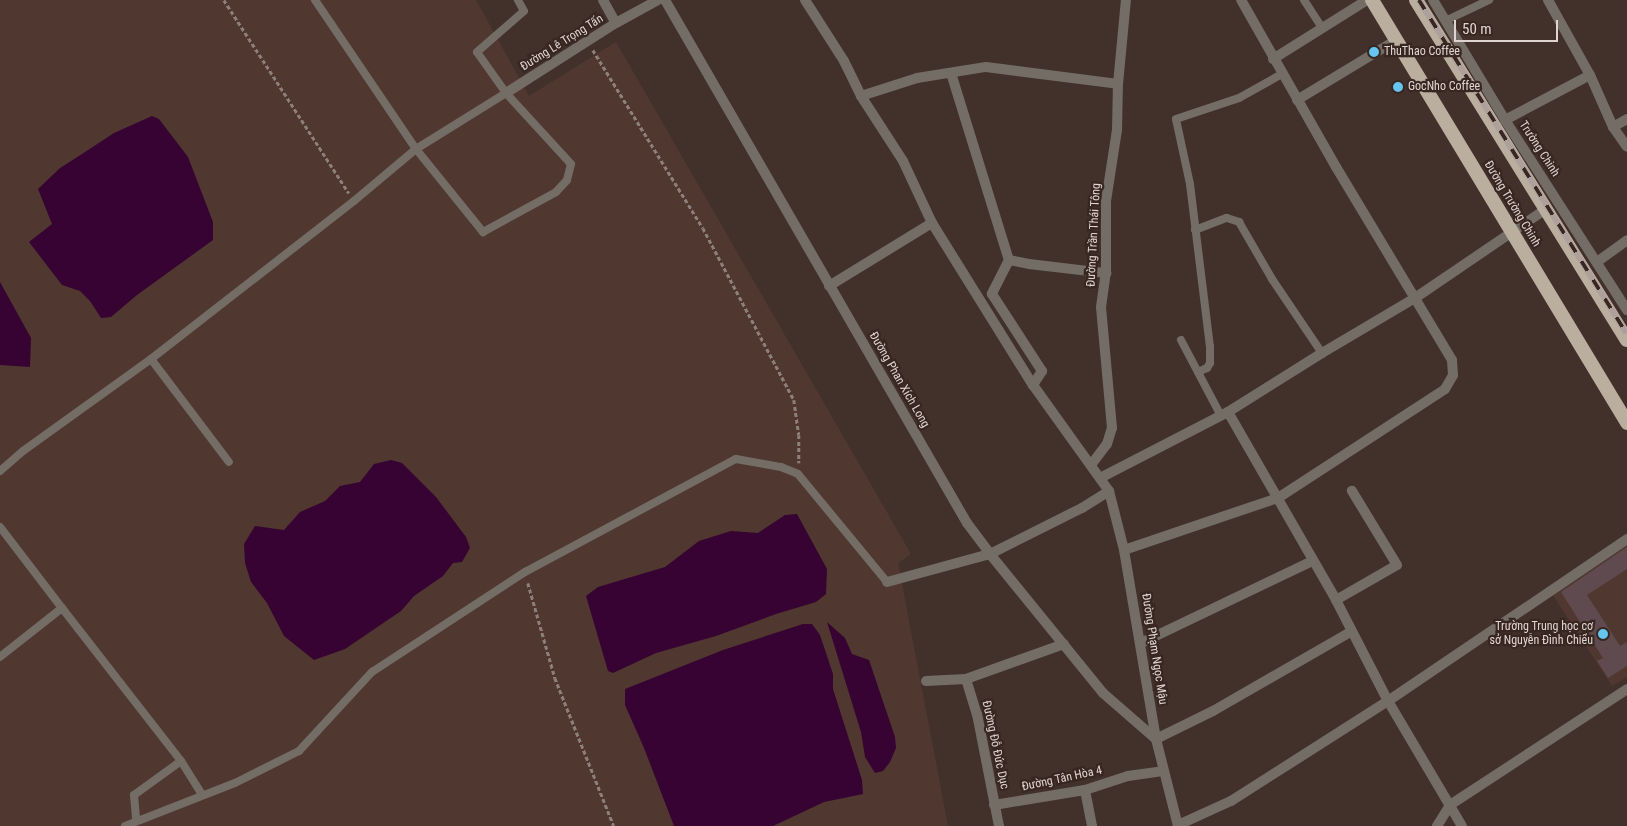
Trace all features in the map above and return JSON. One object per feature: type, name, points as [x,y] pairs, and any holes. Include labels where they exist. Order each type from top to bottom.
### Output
[{"type":"highway","name":"Đường Trường Chinh","points":[[1372,0],[1627,423]]},
{"type":"highway","name":"Đường Trường Chinh","points":[[1416,0],[1627,340]]},
{"type":"street","points":[[604,0],[616,23]]},
{"type":"street","name":"Đường Lê Trọng Tấn","points":[[506,93],[616,23],[658,0]]},
{"type":"street","name":"Đường Phan Xích Long","points":[[665,0],[967,523],[990,554],[1104,693],[1156,738]]},
{"type":"street","name":"Đường Phạm Ngọc Mậu","points":[[804,0],[844,61],[861,96],[903,161],[932,223],[1033,386],[1109,491],[1124,550],[1156,738],[1178,826]]},
{"type":"street","name":"Đường Trần Thái Tông","points":[[1091,466],[1107,444],[1112,428],[1101,306],[1106,273],[1106,201],[1117,130],[1118,84],[1126,0]]},
{"type":"street","points":[[1124,550],[1278,498],[1445,389],[1453,376],[1452,360],[1297,100],[1241,0]]},
{"type":"street","points":[[1273,59],[1367,0]]},
{"type":"street","name":"Trường Chinh","points":[[1433,0],[1505,120],[1627,310]]},
{"type":"street","points":[[1548,0],[1590,75],[1613,127],[1627,147]]},
{"type":"street","points":[[1297,100],[1396,40]]},
{"type":"street","points":[[861,96],[917,78],[986,67],[1118,84]]},
{"type":"street","points":[[951,74],[1009,260],[992,294],[1042,371],[1033,386]]},
{"type":"street","points":[[1505,120],[1590,75]]},
{"type":"street","points":[[1613,127],[1627,118]]},
{"type":"street","points":[[1100,478],[1225,414],[1322,353],[1415,298],[1546,209]]},
{"type":"street","points":[[829,286],[932,223]]},
{"type":"street","points":[[1597,262],[1627,240]]},
{"type":"street","points":[[1009,260],[1106,273]]},
{"type":"street","points":[[1225,414],[1278,498],[1312,561],[1336,600],[1388,700],[1462,826]]},
{"type":"street","points":[[886,582],[990,554],[1082,508],[1109,491]]},
{"type":"street","points":[[1336,600],[1397,565],[1352,491]]},
{"type":"street","points":[[1178,826],[1231,801],[1388,700],[1627,540]]},
{"type":"street","points":[[1141,643],[1312,561]]},
{"type":"street","points":[[1156,738],[1213,711],[1352,631]]},
{"type":"street","points":[[926,681],[966,679],[1064,644]]},
{"type":"street","name":"Đường Đỗ Đức Dục","points":[[966,679],[977,714],[999,826]]},
{"type":"street","points":[[1436,826],[1450,805],[1627,689]]},
{"type":"street","name":"Đường Tân Hòa 4","points":[[994,805],[1084,790],[1128,776],[1163,771]]},
{"type":"street","points":[[1084,790],[1092,826]]},
{"type":"lane","points":[[328,0],[318,3],[416,149],[483,232],[556,192],[567,180],[571,164],[506,93],[477,52],[524,12],[518,0]]},
{"type":"lane","points":[[1304,0],[1322,28]]},
{"type":"lane","points":[[1445,21],[1489,0]]},
{"type":"lane","points":[[1198,372],[1207,368],[1211,358],[1190,184],[1176,120],[1239,98],[1282,74]]},
{"type":"lane","points":[[0,471],[22,451],[151,359],[354,201],[416,149],[506,93]]},
{"type":"lane","points":[[1195,230],[1226,218],[1239,222],[1272,279],[1322,353]]},
{"type":"lane","points":[[1181,340],[1198,372],[1225,414]]},
{"type":"lane","points":[[151,359],[229,462]]},
{"type":"lane","points":[[125,826],[235,782],[299,751],[372,672],[525,572],[736,459],[781,467],[798,474],[886,582]]},
{"type":"lane","points":[[0,527],[181,761],[202,795]]},
{"type":"lane","points":[[0,657],[62,608]]},
{"type":"lane","points":[[136,820],[134,795],[181,761]]},
{"type":"path","points":[[224,0],[354,201]]},
{"type":"path","points":[[588,42],[703,228],[794,400],[799,435],[798,474]]},
{"type":"path","points":[[525,572],[555,678],[614,826]]},
{"type":"shaded area","points":[[0,0],[476,0],[529,96],[616,42],[911,554],[898,563],[948,826],[0,826]]},
{"type":"shaded area","points":[[152,116],[159,119],[188,157],[213,222],[213,240],[137,295],[111,317],[101,318],[90,301],[80,291],[62,285],[29,242],[52,224],[38,189],[60,168],[114,133]]},
{"type":"shaded area","points":[[0,282],[31,338],[30,367],[0,365]]},
{"type":"shaded area","points":[[391,460],[402,463],[436,497],[466,537],[470,548],[462,562],[453,563],[443,576],[414,596],[401,611],[345,649],[314,660],[284,636],[267,603],[251,582],[245,563],[244,544],[255,526],[284,530],[300,512],[325,501],[340,486],[360,482],[374,464]]},
{"type":"shaded area","points":[[797,514],[827,569],[826,594],[816,602],[776,614],[716,636],[656,653],[613,673],[608,671],[586,596],[598,587],[665,567],[699,541],[731,531],[758,533],[785,515]]},
{"type":"shaded area","name":"Trường Trung học cơ sở Nguyễn Đình Chiểu","points":[[1627,543],[1627,677],[1612,686],[1551,592]]},
{"type":"shaded area","points":[[827,622],[845,638],[852,654],[869,660],[895,737],[896,748],[890,762],[883,771],[875,773],[865,757],[861,732]]},
{"type":"shaded area","points":[[803,624],[812,624],[820,635],[833,674],[833,689],[862,780],[863,794],[824,802],[773,826],[674,826],[625,705],[625,689],[723,650]]},
{"type":"building","points":[[1627,547],[1627,569],[1587,595],[1620,646],[1627,642],[1627,666],[1608,678],[1597,661],[1603,658],[1561,592]]},
{"type":"railway","points":[[1419,0],[1627,334]]},
{"type":"place","name":"ThuThao Coffee","points":[[1374,52]]},
{"type":"place","name":"GocNho Coffee","points":[[1398,87]]},
{"type":"place","name":"Trường Trung học cơ sở Nguyễn Đình Chiểu","points":[[1603,634]]}]
